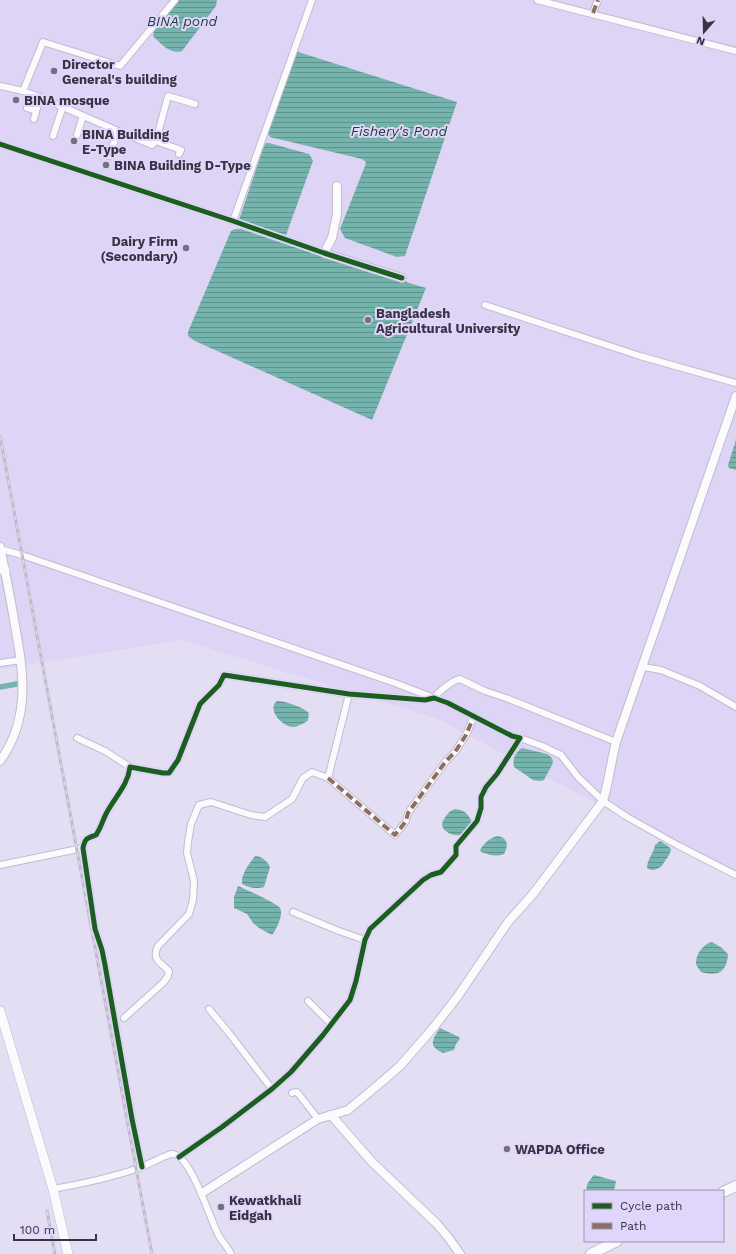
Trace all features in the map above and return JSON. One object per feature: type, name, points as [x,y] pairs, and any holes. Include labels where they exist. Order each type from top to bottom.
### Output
[{"type":"highway","points":[[724,1192],[736,1186]]},
{"type":"highway","points":[[591,1254],[615,1242]]},
{"type":"main road","points":[[0,1011],[53,1189],[68,1254]]},
{"type":"street","points":[[23,91],[43,42],[120,66],[174,0]]},
{"type":"street","points":[[233,222],[312,0]]},
{"type":"street","points":[[537,0],[736,51]]},
{"type":"street","points":[[593,14],[598,0]]},
{"type":"street","points":[[0,86],[23,91],[63,106],[152,145],[156,140],[168,96],[195,104]]},
{"type":"street","points":[[34,118],[40,98]]},
{"type":"street","points":[[53,136],[63,106]]},
{"type":"street","points":[[27,108],[36,111]]},
{"type":"street","points":[[77,135],[83,116]]},
{"type":"street","points":[[109,156],[118,131]]},
{"type":"street","points":[[156,140],[180,150],[179,154]]},
{"type":"street","points":[[0,144],[402,278]]},
{"type":"street","points":[[324,253],[332,238],[338,214],[336,186]]},
{"type":"street","points":[[485,305],[640,356],[736,383]]},
{"type":"street","points":[[202,1193],[318,1119],[348,1110],[405,1060],[458,996],[508,922],[533,894],[603,801],[609,783],[610,768],[616,742],[736,396]]},
{"type":"street","points":[[0,761],[10,746],[21,711],[23,698],[21,660],[2,570],[0,548],[395,683],[448,703],[512,736],[542,746],[561,755],[578,777],[603,801],[633,821],[736,875]]},
{"type":"street","points":[[0,664],[21,660]]},
{"type":"street","points":[[643,666],[661,670],[700,686],[736,707]]},
{"type":"street","points":[[77,738],[105,751],[130,767],[168,773],[178,760],[200,704],[219,685],[224,675],[349,694],[425,700],[434,698],[438,692],[445,689],[456,679],[460,678],[485,691],[616,742]]},
{"type":"street","points":[[328,778],[349,694]]},
{"type":"street","points":[[124,1018],[164,982],[168,976],[169,971],[154,955],[158,946],[189,914],[193,900],[194,881],[187,853],[188,842],[191,824],[199,805],[210,802],[251,815],[265,817],[292,799],[303,778],[312,772],[328,778],[395,835],[406,821],[408,813],[446,761],[459,746],[466,735],[474,716]]},
{"type":"street","points":[[179,1156],[222,1127],[272,1089],[291,1072],[323,1035],[350,1000],[365,940],[370,929],[423,880],[441,872],[456,855],[456,846],[477,821],[481,796],[520,738]]},
{"type":"street","points":[[130,767],[129,775],[108,811],[99,831],[96,835],[85,841],[83,848],[95,929],[105,964],[130,1111],[142,1167]]},
{"type":"street","points":[[0,865],[83,848]]},
{"type":"street","points":[[293,912],[365,940]]},
{"type":"street","points":[[308,1001],[331,1024]]},
{"type":"street","points":[[209,1009],[272,1089]]},
{"type":"street","points":[[292,1092],[296,1092],[318,1119]]},
{"type":"street","points":[[331,1114],[372,1162],[437,1224],[460,1254]]},
{"type":"street","points":[[53,1189],[83,1184],[142,1167],[172,1154],[179,1156],[185,1163],[202,1193],[218,1234],[231,1254]]},
{"type":"shaded area","name":"Bangladesh Agricultural University","points":[[0,0],[736,0],[736,878],[438,719],[182,640],[0,669]]},
{"type":"water","name":"BINA pond","points":[[176,0],[217,0],[216,6],[182,51],[178,52],[166,48],[153,36],[154,31]]},
{"type":"water","name":"Fishery's Pond","points":[[295,51],[457,102],[405,256],[397,257],[345,238],[340,229],[366,162],[362,159],[270,137],[268,134],[267,131]]},
{"type":"water","points":[[266,143],[309,154],[313,161],[286,235],[239,220]]},
{"type":"water","points":[[241,229],[335,261],[426,288],[372,420],[195,341],[188,336],[188,332],[231,231]]},
{"type":"water","points":[[736,440],[736,470],[729,468],[728,465]]},
{"type":"water","points":[[277,701],[285,702],[303,709],[309,713],[308,720],[295,727],[285,724],[277,717],[273,709],[274,704]]},
{"type":"water","points":[[522,748],[547,754],[551,757],[553,761],[552,765],[544,780],[533,780],[514,767],[515,756]]},
{"type":"water","points":[[455,809],[466,813],[472,822],[465,832],[459,835],[453,835],[447,832],[442,825],[443,820],[451,811]]},
{"type":"water","points":[[498,836],[506,840],[507,843],[507,848],[504,854],[492,855],[481,852],[480,850],[490,839]]},
{"type":"water","points":[[660,841],[671,849],[670,854],[662,866],[655,870],[651,870],[647,868],[648,862],[655,845]]},
{"type":"water","points":[[255,856],[264,859],[270,867],[264,887],[253,888],[242,884],[244,873]]},
{"type":"water","points":[[238,886],[280,908],[280,918],[272,935],[253,923],[247,914],[234,908],[234,897]]},
{"type":"water","points":[[712,942],[728,954],[724,969],[720,972],[712,974],[701,972],[696,964],[696,960],[703,947]]},
{"type":"water","points":[[440,1028],[459,1037],[460,1039],[454,1050],[443,1053],[433,1045],[433,1039]]},
{"type":"water","points":[[594,1175],[616,1181],[614,1190],[587,1190],[587,1184]]},
{"type":"waterway","points":[[0,687],[17,684]]},
{"type":"railway","points":[[0,436],[152,1254]]},
{"type":"railway","points":[[47,1211],[55,1254]]},
{"type":"marked path","points":[[593,13],[598,0]]},
{"type":"marked path","points":[[328,778],[395,835],[406,821],[408,813],[446,761],[455,752],[466,735],[474,716]]},
{"type":"cycle path","points":[[0,144],[402,278]]},
{"type":"cycle path","points":[[142,1167],[105,965],[95,929],[83,848],[87,839],[96,835],[98,832],[107,812],[127,780],[130,767],[169,773],[178,760],[200,704],[219,685],[224,675],[349,694],[425,700],[434,698],[448,703],[512,736],[520,738],[497,774],[486,787],[481,797],[481,808],[477,821],[456,846],[456,855],[441,872],[431,875],[423,880],[370,929],[365,940],[356,981],[350,1000],[323,1035],[291,1072],[272,1089],[179,1157]]},
{"type":"place","name":"Director General's building","points":[[54,71]]},
{"type":"place","name":"BINA mosque","points":[[16,100]]},
{"type":"place","name":"BINA Building E-Type","points":[[74,141]]},
{"type":"place","name":"BINA Building D-Type","points":[[106,165]]},
{"type":"place","name":"Dairy Firm (Secondary)","points":[[186,248]]},
{"type":"place","name":"Bangladesh Agricultural University","points":[[368,320]]},
{"type":"place","name":"WAPDA Office","points":[[507,1149]]},
{"type":"place","name":"Kewatkhali Eidgah","points":[[221,1207]]}]
